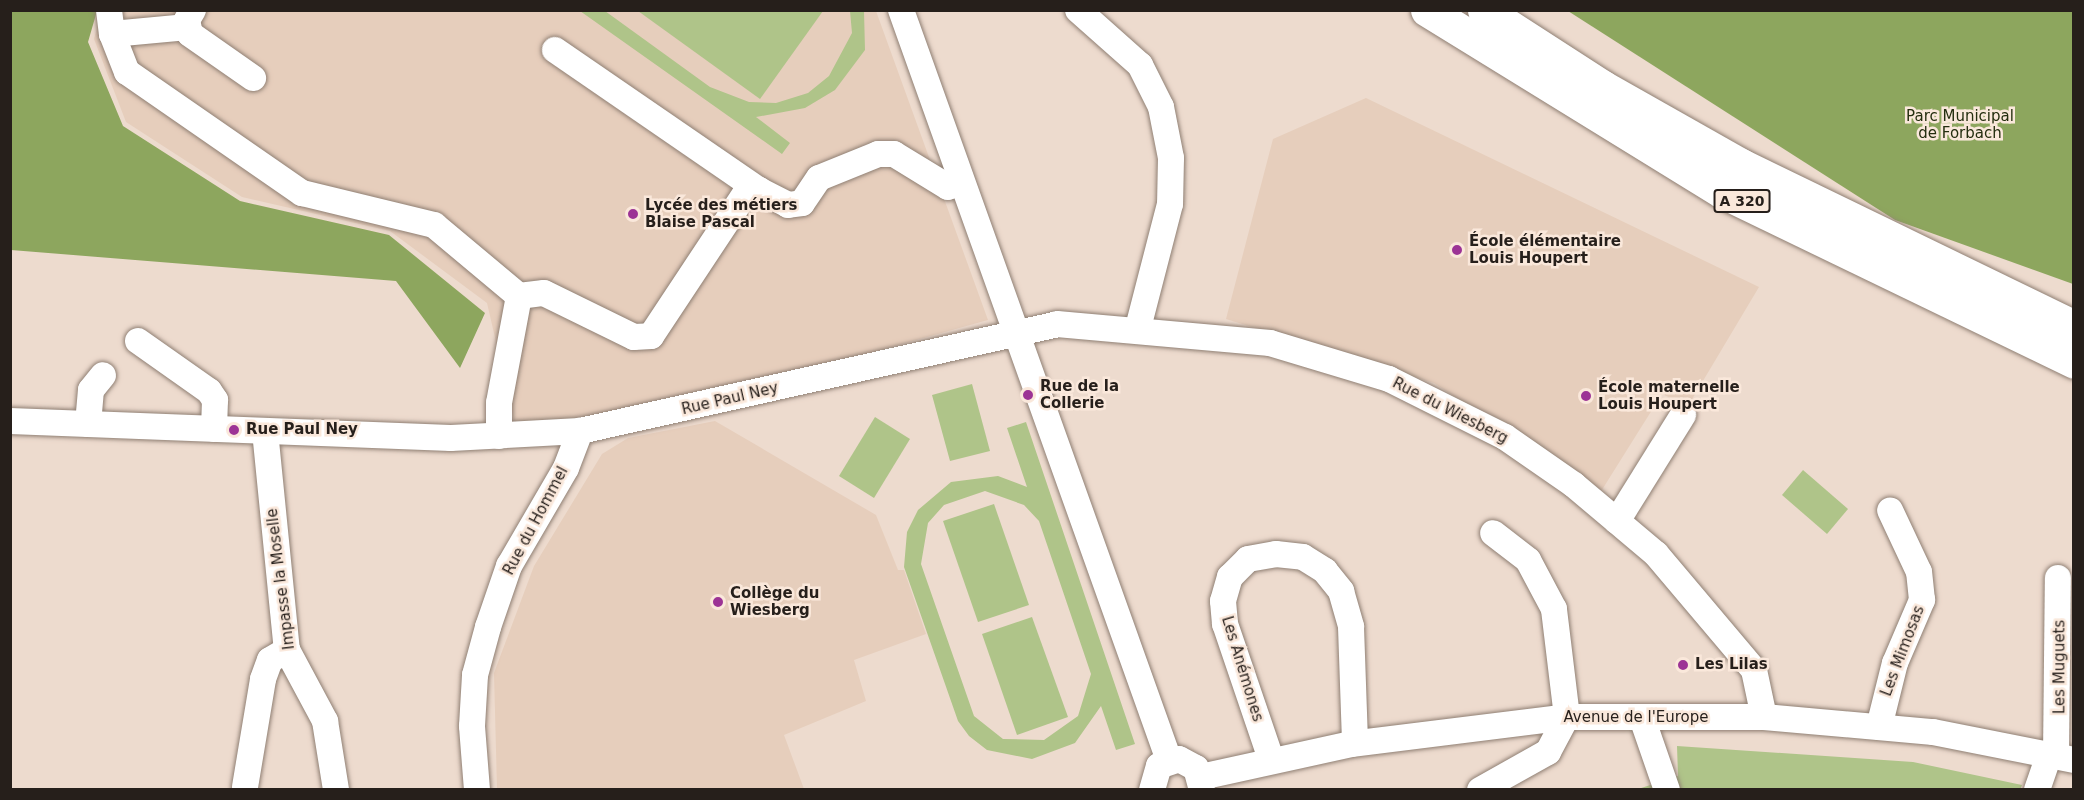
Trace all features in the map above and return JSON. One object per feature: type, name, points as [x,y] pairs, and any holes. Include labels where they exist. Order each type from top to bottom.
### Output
[{"type":"highway","name":"A 320","points":[[1427,10],[1723,192],[2073,362]]},
{"type":"highway","name":"A 320","points":[[1484,10],[1603,87],[1741,165],[2073,327]]},
{"type":"street","points":[[901,10],[960,183],[1169,760]]},
{"type":"street","points":[[1078,10],[1140,65],[1161,108],[1171,158],[1170,204],[1138,328]]},
{"type":"street","points":[[252,78],[190,34],[191,19],[110,22],[127,72],[302,193],[434,225],[519,296],[544,293],[634,338],[651,336],[746,194],[759,190]]},
{"type":"street","points":[[555,50],[759,190],[788,205],[802,203],[819,178],[886,154],[948,186],[960,183]]},
{"type":"street","points":[[499,436],[499,403],[519,296]]},
{"type":"street","name":"Rue du Wiesberg","points":[[1013,330],[1057,324],[1138,328],[1270,344],[1389,379],[1505,437],[1617,521],[1656,554],[1754,670],[1764,717]]},
{"type":"street","name":"Rue Paul Ney","points":[[10,421],[265,431],[499,436],[580,431],[1013,330]]},
{"type":"street","points":[[138,341],[209,392],[215,400],[214,429]]},
{"type":"street","points":[[88,424],[91,390],[103,375]]},
{"type":"street","points":[[1617,521],[1683,415]]},
{"type":"street","name":"Impasse la Moselle","points":[[265,431],[287,650],[326,721],[336,789]]},
{"type":"street","name":"Rue du Hommel","points":[[477,789],[473,706],[488,627],[509,566],[566,468],[580,431]]},
{"type":"street","name":"Les Mimosas","points":[[1879,727],[1895,663],[1922,600],[1918,572],[1890,510]]},
{"type":"street","points":[[1480,789],[1548,752],[1567,717],[1554,609],[1528,560],[1493,533]]},
{"type":"street","name":"Les Anémones","points":[[1271,759],[1225,624],[1223,601],[1230,577],[1248,560],[1276,554],[1303,557],[1325,571],[1341,591],[1351,627],[1355,743]]},
{"type":"street","name":"Les Muguets","points":[[2037,789],[2060,756],[2058,578]]},
{"type":"street","points":[[245,787],[263,678],[270,660],[287,650]]},
{"type":"street","name":"Avenue de l'Europe","points":[[1202,783],[1271,759],[1355,743],[1567,717],[1764,717],[1879,727],[2060,756]]},
{"type":"street","points":[[1642,718],[1667,789]]},
{"type":"street","points":[[1152,789],[1154,773],[1169,760],[1189,762],[1202,783]]},
{"type":"shaded area","name":"Lycée des métiers Blaise Pascal","points":[[102,10],[876,11],[988,320],[679,406],[516,428],[487,303],[390,231],[242,197],[126,122],[94,39]]},
{"type":"shaded area","points":[[1366,98],[1759,287],[1688,406],[1662,394],[1600,493],[1434,383],[1226,319],[1273,139]]},
{"type":"shaded area","name":"Collège du Wiesberg","points":[[715,421],[876,515],[898,570],[904,570],[926,634],[854,660],[866,701],[784,735],[804,789],[497,789],[494,673],[534,566],[602,454],[628,438]]},
{"type":"green space","points":[[10,11],[97,11],[88,42],[123,126],[240,201],[389,235],[485,313],[460,368],[396,281],[11,250]]},
{"type":"green space","points":[[580,11],[605,11],[710,87],[749,102],[776,103],[808,93],[829,76],[852,33],[850,11],[864,11],[865,50],[835,90],[805,108],[756,117],[790,143],[782,154]]},
{"type":"green space","points":[[638,11],[823,11],[760,99]]},
{"type":"green space","name":"Parc Municipal de Forbach","points":[[1568,11],[2073,11],[2073,284],[1895,220]]},
{"type":"green space","points":[[972,384],[990,451],[950,461],[932,395]]},
{"type":"green space","points":[[875,417],[910,439],[874,498],[839,476]]},
{"type":"green space","points":[[1026,422],[1135,744],[1116,750],[1101,706],[1075,743],[1032,759],[987,750],[969,736],[958,721],[904,567],[907,532],[918,510],[951,482],[998,476],[1027,487],[1007,428]],"holes":[[[985,491],[1024,505],[1039,521],[1091,674],[1078,716],[1044,740],[1003,739],[974,716],[921,564],[928,523],[944,505]]]},
{"type":"green space","points":[[1803,470],[1848,509],[1827,534],[1782,495]]},
{"type":"green space","points":[[994,504],[1029,605],[978,622],[943,521]]},
{"type":"green space","points":[[1032,617],[1068,717],[1017,735],[982,634]]},
{"type":"green space","points":[[1677,746],[1913,762],[2022,785],[2020,790],[1635,790],[1678,776]]},
{"type":"place","name":"Lycée des métiers Blaise Pascal","points":[[633,214]]},
{"type":"place","name":"École élémentaire Louis Houpert","points":[[1457,250]]},
{"type":"place","name":"Rue de la Collerie","points":[[1028,395]]},
{"type":"place","name":"École maternelle Louis Houpert","points":[[1586,396]]},
{"type":"place","name":"Rue Paul Ney","points":[[234,430]]},
{"type":"place","name":"Collège du Wiesberg","points":[[718,602]]},
{"type":"place","name":"Les Lilas","points":[[1683,665]]}]
